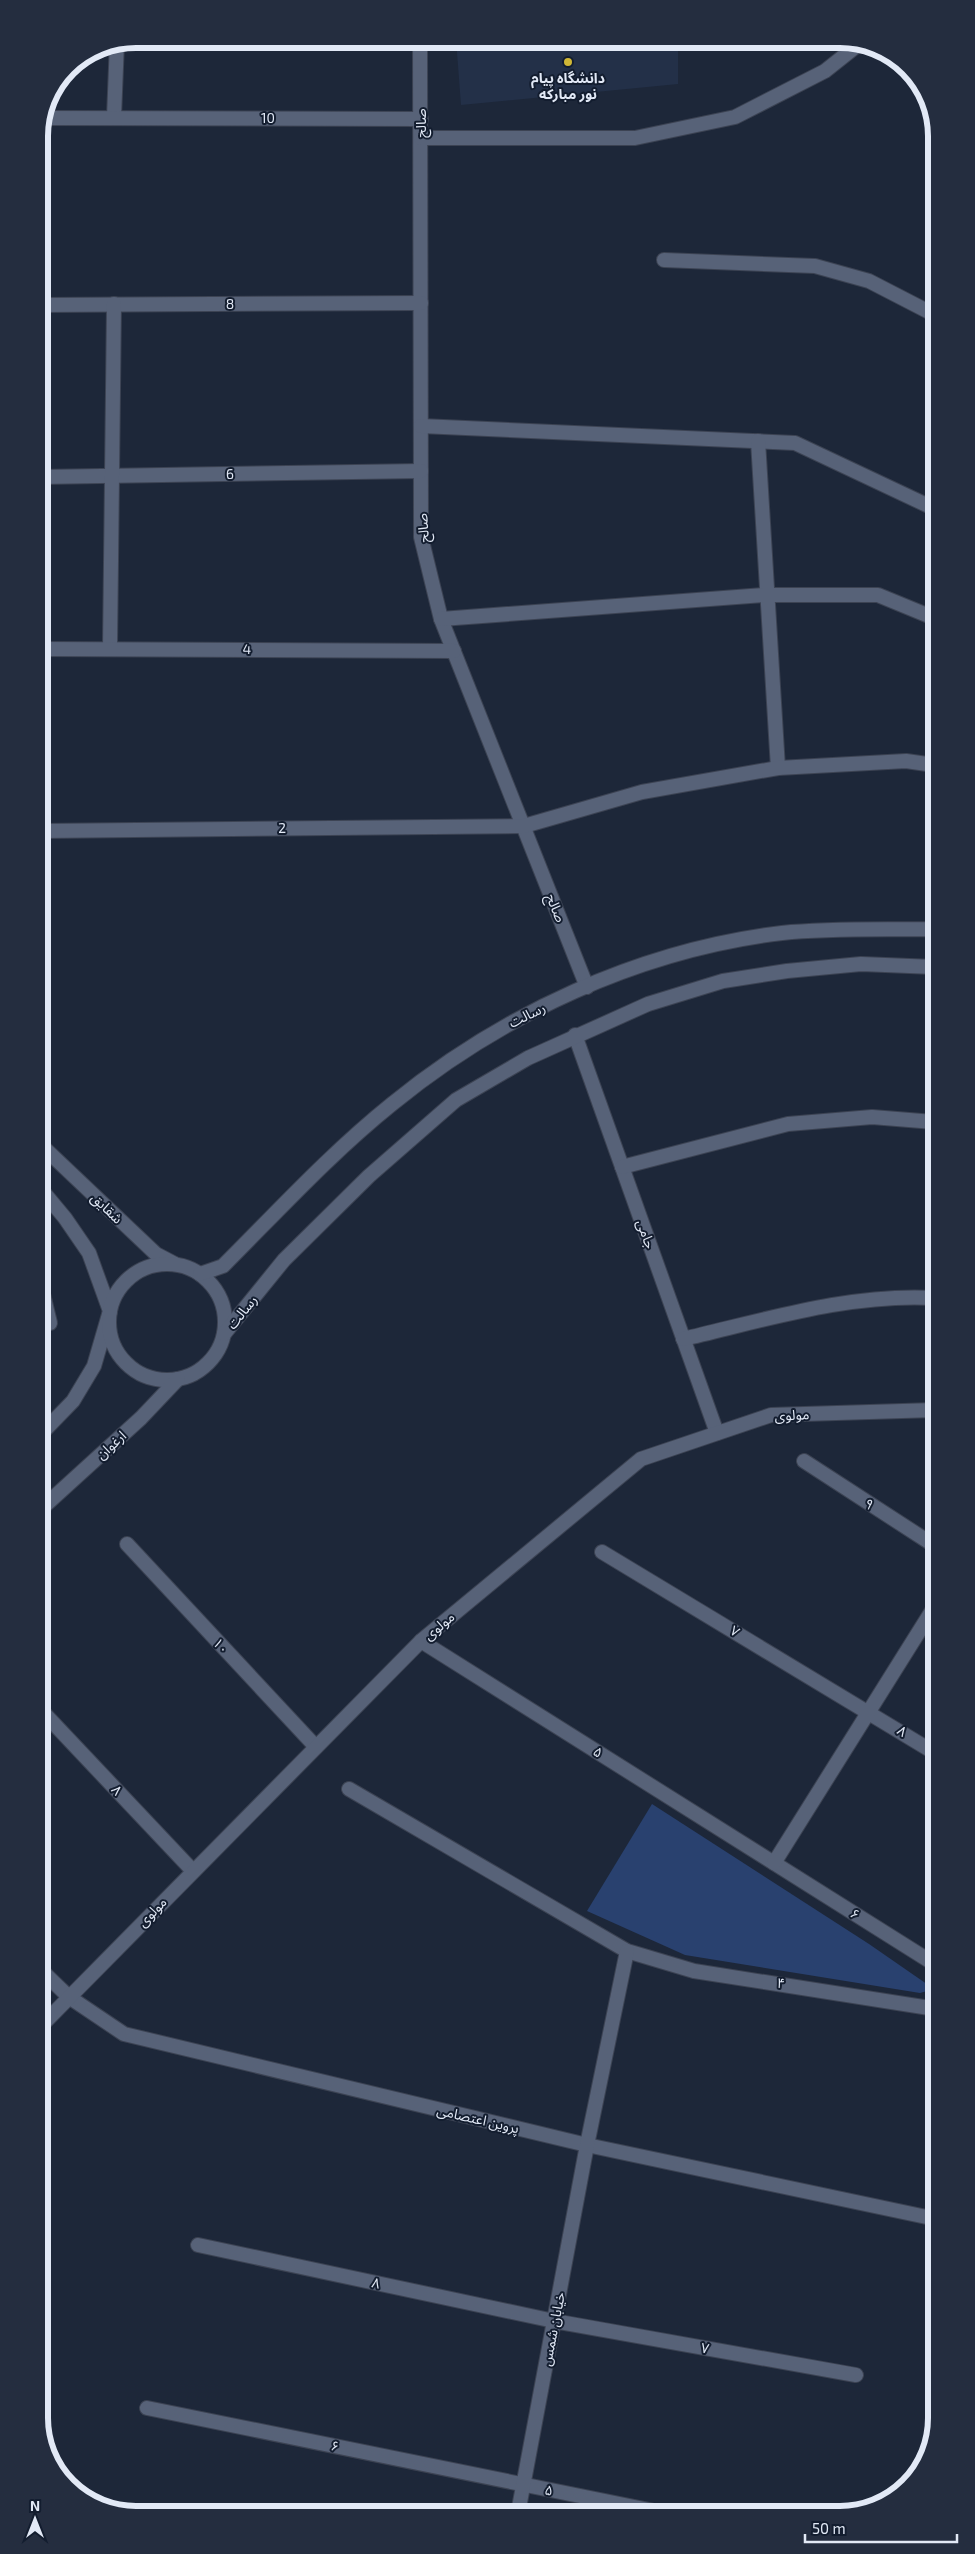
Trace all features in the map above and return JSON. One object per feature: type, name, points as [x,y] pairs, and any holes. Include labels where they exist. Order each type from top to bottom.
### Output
[{"type":"street","name":"صالح","points":[[420,48],[421,537],[441,619],[587,987]]},
{"type":"street","points":[[114,117],[117,49]]},
{"type":"street","points":[[421,138],[635,138],[736,117],[825,71],[853,49]]},
{"type":"street","name":"10","points":[[49,118],[421,119]]},
{"type":"street","points":[[664,260],[815,266],[869,281],[928,311]]},
{"type":"street","name":"8","points":[[48,305],[421,303]]},
{"type":"street","points":[[110,648],[114,304]]},
{"type":"street","points":[[421,426],[795,443],[928,505]]},
{"type":"street","points":[[758,441],[778,768]]},
{"type":"street","name":"6","points":[[48,477],[421,471]]},
{"type":"street","points":[[441,619],[767,595],[878,595],[928,616]]},
{"type":"street","name":"4","points":[[48,649],[454,651]]},
{"type":"street","name":"2","points":[[48,831],[524,826],[642,792],[778,768],[906,761],[928,764]]},
{"type":"street","name":"رسالت","points":[[200,1274],[223,1266],[334,1154],[392,1104],[440,1068],[498,1030],[587,987],[638,966],[690,952],[783,933],[928,929]]},
{"type":"street","name":"رسالت","points":[[224,1334],[284,1260],[369,1176],[456,1100],[528,1058],[575,1035],[648,1004],[723,981],[787,971],[861,964],[928,967]]},
{"type":"street","name":"جامی","points":[[575,1035],[717,1433]]},
{"type":"street","points":[[622,1166],[788,1124],[872,1117],[928,1122]]},
{"type":"street","name":"شقایق","points":[[48,1152],[156,1254],[178,1265]]},
{"type":"street","points":[[48,1198],[65,1218],[89,1253],[110,1311],[110,1334],[119,1355],[134,1370],[155,1379],[178,1379],[200,1370],[214,1356],[224,1334],[224,1311],[215,1289],[200,1274],[178,1265],[155,1265],[134,1274],[119,1289],[110,1311],[94,1366],[73,1401],[48,1427]]},
{"type":"street","points":[[683,1339],[818,1308],[911,1297],[928,1298]]},
{"type":"street","points":[[48,1316],[50,1323]]},
{"type":"street","name":"ارغوان","points":[[48,1503],[141,1418],[178,1379]]},
{"type":"street","name":"مولوی","points":[[48,2019],[421,1641],[641,1459],[771,1415],[928,1410]]},
{"type":"street","name":"۹","points":[[804,1461],[928,1541]]},
{"type":"street","name":"۱۰","points":[[127,1544],[316,1747]]},
{"type":"street","name":"۷","points":[[602,1552],[868,1710]]},
{"type":"street","points":[[774,1863],[928,1617]]},
{"type":"street","name":"۵","points":[[421,1641],[774,1863]]},
{"type":"street","name":"۸","points":[[868,1710],[928,1748]]},
{"type":"street","name":"۸","points":[[48,1717],[193,1871]]},
{"type":"street","name":"۴","points":[[348,1789],[628,1951],[694,1971],[928,2008]]},
{"type":"street","name":"۶","points":[[774,1863],[928,1960]]},
{"type":"street","name":"خیابان شمس","points":[[520,2506],[587,2145],[628,1951]]},
{"type":"street","name":"پروین اعتصامی","points":[[48,1976],[69,1997],[124,2034],[587,2145],[928,2216]]},
{"type":"street","name":"۸","points":[[198,2245],[554,2321]]},
{"type":"street","name":"۷","points":[[554,2321],[856,2375]]},
{"type":"street","name":"۶","points":[[147,2408],[524,2485]]},
{"type":"street","name":"۵","points":[[524,2485],[629,2506]]},
{"type":"shaded area","name":"دانشگاه پیام نور مبارکه","points":[[457,48],[678,48],[678,84],[461,105]]},
{"type":"shaded area","points":[[652,1804],[869,1944],[928,1985],[928,1991],[920,1993],[685,1955],[587,1911]]},
{"type":"place","name":"دانشگاه پیام نور مبارکه","points":[[568,62]]}]
